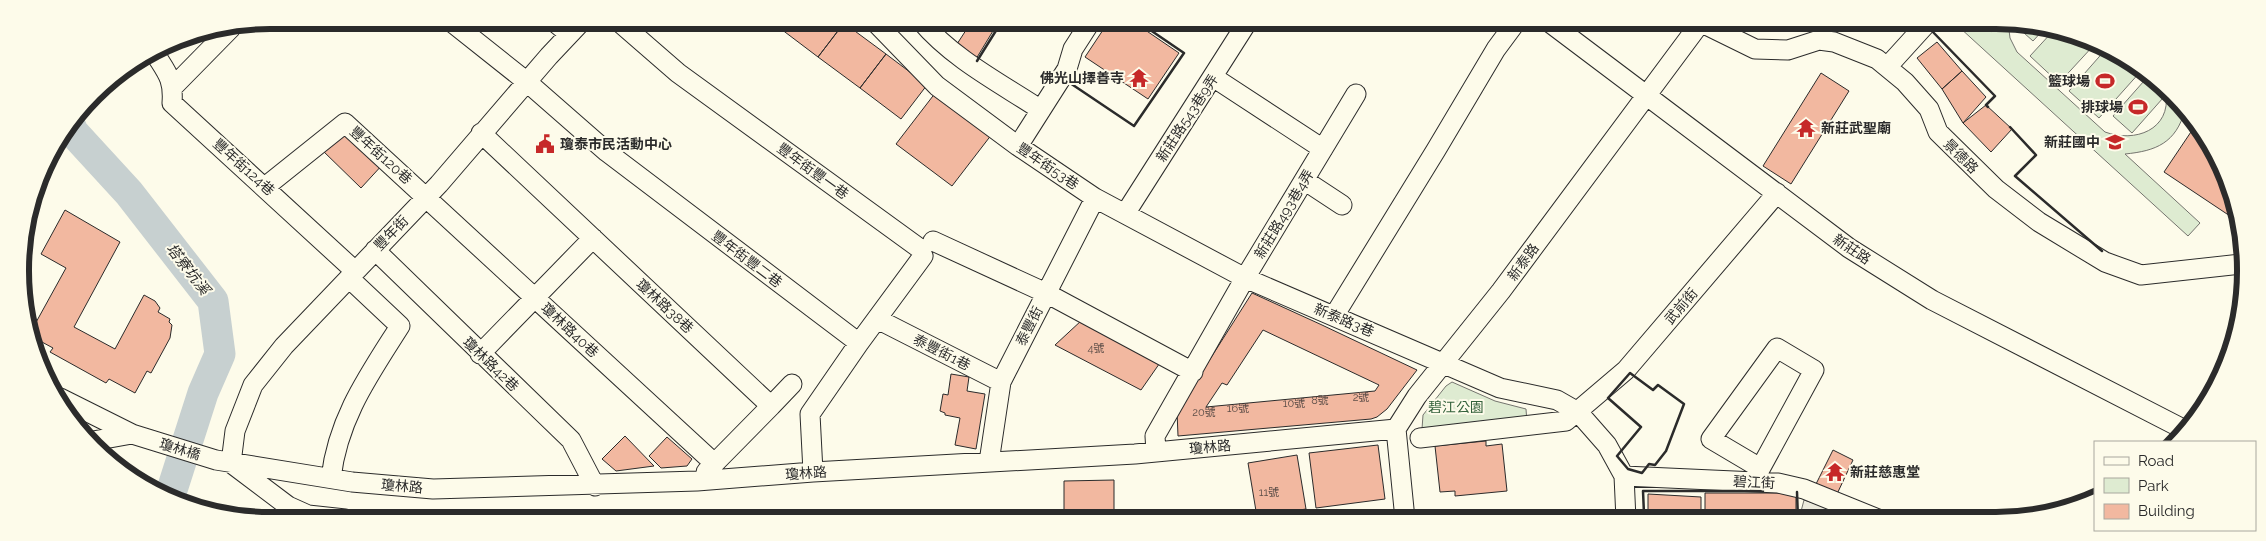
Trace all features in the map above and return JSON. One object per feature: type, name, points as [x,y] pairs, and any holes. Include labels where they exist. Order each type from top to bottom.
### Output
[{"type":"street","name":"豐年街豐二巷","points":[[461,29],[527,82],[607,152],[859,343]]},
{"type":"street","points":[[563,29],[569,34]]},
{"type":"street","name":"豐年街","points":[[224,462],[253,386],[284,346],[427,196],[574,29]]},
{"type":"street","name":"豐年街豐一巷","points":[[627,29],[678,73],[919,248],[923,256],[859,343]]},
{"type":"street","name":"豐年街53巷","points":[[882,29],[937,86],[1018,146],[1095,198],[1246,278]]},
{"type":"street","points":[[928,29],[956,55],[1041,110]]},
{"type":"street","points":[[1018,146],[1067,70],[1073,49],[1086,29]]},
{"type":"street","name":"新莊路543巷9弄","points":[[1125,214],[1243,29]]},
{"type":"street","points":[[1334,316],[1496,49],[1511,29]]},
{"type":"street","name":"新莊路","points":[[1557,29],[1849,248],[1932,300],[2179,427]]},
{"type":"street","name":"新泰路","points":[[1396,429],[1417,396],[1650,98],[1696,29]]},
{"type":"street","name":"景德路","points":[[1715,29],[1755,49],[1788,50],[1820,40],[1834,42],[1878,59],[1888,66],[1929,109],[1938,132],[1996,189],[2039,222],[2087,253],[2105,262],[2141,275],[2237,264]]},
{"type":"street","points":[[1888,66],[1922,29]]},
{"type":"street","points":[[173,87],[227,33]]},
{"type":"street","name":"豐年街124巷","points":[[157,58],[173,87],[172,103],[265,187],[352,274],[400,326],[354,398],[334,454],[330,478]]},
{"type":"street","points":[[1213,77],[1323,149]]},
{"type":"street","name":"新莊路493巷4弄","points":[[1156,452],[1155,436],[1246,278],[1356,94]]},
{"type":"street","name":"豐年街120巷","points":[[265,187],[345,123],[427,196]]},
{"type":"street","name":"瓊林路38巷","points":[[481,133],[771,406]]},
{"type":"street","points":[[1304,180],[1342,204]]},
{"type":"street","name":"武前街","points":[[1578,412],[1626,370],[1777,193]]},
{"type":"street","name":"瓊林路40巷","points":[[427,196],[714,463]]},
{"type":"street","name":"泰豐街","points":[[989,462],[1001,382],[1095,198]]},
{"type":"street","points":[[480,354],[593,238]]},
{"type":"street","points":[[933,241],[1046,293],[1193,372]]},
{"type":"street","name":"瓊林路42巷","points":[[375,250],[480,354],[571,440],[595,486]]},
{"type":"street","name":"新泰路3巷","points":[[1246,278],[1500,388],[1557,400],[1578,412],[1607,445],[1624,476]]},
{"type":"street","name":"泰豐街1巷","points":[[884,322],[1001,382]]},
{"type":"street","points":[[813,472],[810,414],[859,343]]},
{"type":"street","points":[[1777,348],[1814,370],[1757,475],[1711,439],[1777,348]]},
{"type":"street","points":[[697,482],[792,384]]},
{"type":"street","points":[[1420,438],[1538,426],[1566,421],[1578,412]]},
{"type":"street","points":[[77,416],[138,436]]},
{"type":"street","points":[[1396,429],[1404,512]]},
{"type":"street","name":"瓊林路","points":[[224,462],[352,482],[433,489],[595,486],[697,482],[813,472],[1156,452],[1396,429]]},
{"type":"street","points":[[99,440],[138,436]]},
{"type":"street","name":"瓊林橋","points":[[138,436],[224,462]]},
{"type":"street","points":[[224,462],[288,506],[301,512]]},
{"type":"street","name":"碧江街","points":[[1624,476],[1757,475],[1778,483],[1804,489],[1861,512]]},
{"type":"street","points":[[1624,476],[1626,512]]},
{"type":"green space","points":[[1961,29],[1989,29],[1992,32],[1992,29],[2009,29],[2010,38],[2017,52],[2105,132],[2128,136],[2149,130],[2163,116],[2166,100],[2182,117],[2170,138],[2155,147],[2136,153],[2125,154],[2200,223],[2188,236]]},
{"type":"green space","points":[[2021,30],[2041,33],[2033,41]]},
{"type":"green space","name":"籃球場","points":[[2050,35],[2091,48],[2059,83],[2030,56]]},
{"type":"green space","name":"籃球場","points":[[2102,54],[2138,75],[2099,118],[2069,91]]},
{"type":"green space","name":"排球場","points":[[2144,81],[2163,98],[2132,133],[2113,116]]},
{"type":"green space","name":"碧江公園","points":[[1452,382],[1495,401],[1526,409],[1527,423],[1422,429],[1423,415],[1446,386]]},
{"type":"shaded area","points":[[1804,500],[1832,509],[1831,512],[1801,512]]},
{"type":"building","points":[[781,29],[839,29],[818,57]]},
{"type":"building","points":[[839,29],[852,29],[886,54],[860,88],[818,57]]},
{"type":"building","points":[[967,29],[994,29],[976,59],[957,44]]},
{"type":"building","name":"佛光山擇善寺","points":[[1104,29],[1144,29],[1179,53],[1148,99],[1085,57]]},
{"type":"building","points":[[1937,42],[1962,71],[1942,89],[1917,58]]},
{"type":"building","points":[[886,54],[927,85],[901,119],[860,88]]},
{"type":"building","points":[[1962,71],[1986,97],[1963,123],[1942,89]]},
{"type":"building","name":"新莊武聖廟","points":[[1821,73],[1849,91],[1791,184],[1763,166]]},
{"type":"building","points":[[936,92],[992,134],[952,186],[896,144]]},
{"type":"building","points":[[1986,105],[2012,129],[1991,152],[1963,123]]},
{"type":"building","points":[[344,125],[384,163],[361,188],[321,149]]},
{"type":"building","points":[[2192,130],[2219,178],[2231,217],[2164,172]]},
{"type":"building","points":[[65,210],[120,242],[74,327],[115,349],[144,295],[155,301],[160,308],[158,312],[170,319],[169,322],[172,325],[170,338],[151,373],[147,371],[135,393],[109,379],[106,383],[50,352],[53,348],[40,341],[35,325],[66,268],[41,254]]},
{"type":"building","points":[[1252,293],[1417,370],[1387,409],[1371,419],[1178,436],[1177,411]],"holes":[[[1263,330],[1379,385],[1375,391],[1206,407],[1222,383],[1227,385]]]},
{"type":"building","points":[[1082,320],[1164,357],[1141,390],[1055,345]]},
{"type":"building","points":[[951,374],[969,377],[967,391],[985,394],[976,449],[955,445],[960,418],[945,415],[945,413],[940,411],[943,394],[948,395]]},
{"type":"building","points":[[625,436],[654,466],[616,471],[602,459]]},
{"type":"building","points":[[667,437],[692,459],[687,466],[661,468],[649,456]]},
{"type":"building","points":[[1486,441],[1486,446],[1502,444],[1507,491],[1455,496],[1455,491],[1440,492],[1435,446]]},
{"type":"building","points":[[1378,445],[1385,499],[1316,508],[1309,453]]},
{"type":"building","name":"新莊慈惠堂","points":[[1833,450],[1853,460],[1837,494],[1816,484]]},
{"type":"building","points":[[1297,455],[1306,509],[1288,512],[1256,512],[1248,463]]},
{"type":"building","points":[[1114,480],[1114,512],[1064,512],[1064,481]]},
{"type":"building","points":[[1705,493],[1796,493],[1796,512],[1705,512]]},
{"type":"building","points":[[1648,494],[1701,497],[1701,512],[1651,512],[1648,510]]},
{"type":"waterway","name":"塔寮坑溪","points":[[73,131],[129,193],[213,301],[220,354],[203,393],[172,491]]},
{"type":"wall","points":[[977,61],[997,29]]},
{"type":"wall","points":[[1072,77],[1070,83],[1134,126],[1184,53],[1149,29]]},
{"type":"wall","points":[[1932,29],[1995,96],[1986,105],[1988,107]]},
{"type":"wall","points":[[2010,127],[2036,155],[2015,176],[2102,251]]},
{"type":"wall","points":[[1630,373],[1653,390],[1658,385],[1684,404],[1666,451],[1655,465],[1649,464],[1642,473],[1628,469],[1617,456],[1641,427],[1608,398],[1630,373]]},
{"type":"wall","points":[[1644,512],[1643,491],[1763,491]]},
{"type":"wall","points":[[1797,492],[1798,512]]},
{"type":"place","name":"佛光山擇善寺","points":[[1139,78]]},
{"type":"place","name":"籃球場","points":[[2105,81]]},
{"type":"place","name":"排球場","points":[[2138,107]]},
{"type":"place","name":"新莊武聖廟","points":[[1806,128]]},
{"type":"place","name":"新莊國中","points":[[2115,142]]},
{"type":"place","name":"瓊泰市民活動中心","points":[[545,144]]},
{"type":"place","name":"新莊慈惠堂","points":[[1835,472]]}]
